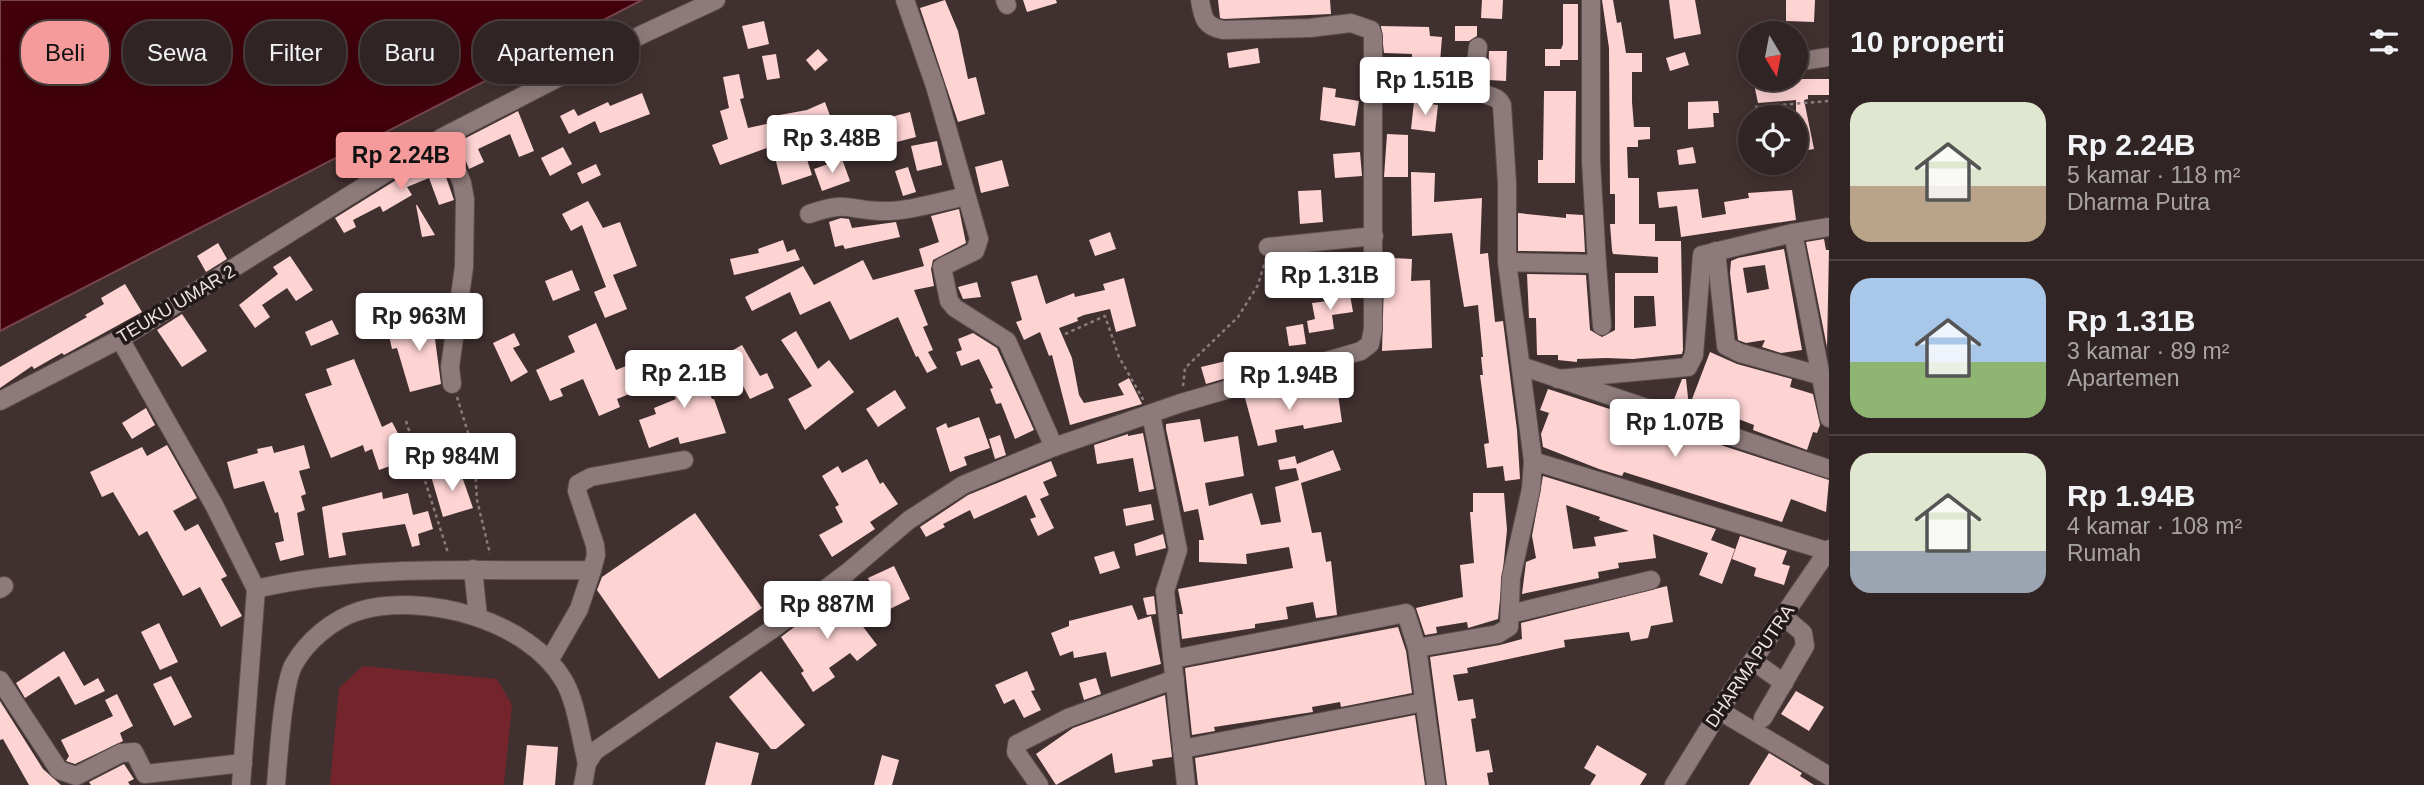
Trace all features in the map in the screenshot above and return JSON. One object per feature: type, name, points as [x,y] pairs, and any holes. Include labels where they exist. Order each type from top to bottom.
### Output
[{"type":"street","points":[[452,384],[450,366],[464,267],[465,199],[462,183],[443,137],[643,34],[716,0]]},
{"type":"street","points":[[905,0],[935,86],[979,246],[942,267],[949,301],[955,308],[1007,341],[1055,447]]},
{"type":"street","points":[[583,785],[587,763],[595,751],[774,628],[909,520],[944,496],[999,468],[1055,447],[1181,403],[1361,351],[1370,344],[1373,329],[1374,236],[1371,30],[1351,23],[1223,30],[1210,27],[1203,20],[1200,0]]},
{"type":"street","points":[[1591,0],[1591,161],[1602,326]]},
{"type":"street","points":[[1417,648],[1498,634],[1509,627],[1512,570],[1531,489],[1533,461],[1507,262],[1507,183],[1502,105],[1496,97],[1483,93],[1476,84],[1478,47]]},
{"type":"street","points":[[1808,60],[1829,57]]},
{"type":"street","name":"TEUKU UMAR 2","points":[[0,401],[120,339],[344,196],[443,137]]},
{"type":"street","points":[[809,214],[844,204],[878,211],[966,196]]},
{"type":"street","points":[[1558,379],[1688,367],[1694,355],[1702,255],[1793,233],[1829,228]]},
{"type":"street","points":[[1793,233],[1829,418]]},
{"type":"street","points":[[1269,247],[1374,236]]},
{"type":"street","points":[[1716,251],[1726,346],[1740,353],[1822,376]]},
{"type":"street","points":[[1507,262],[1597,264]]},
{"type":"street","points":[[120,339],[214,505],[256,589],[241,785]]},
{"type":"street","points":[[1521,366],[1829,469]]},
{"type":"street","points":[[1151,414],[1178,551],[1165,584],[1186,785]]},
{"type":"street","points":[[548,661],[579,609],[596,555],[577,491],[578,484],[591,477],[684,460]]},
{"type":"street","points":[[1533,461],[1828,550]]},
{"type":"street","name":"DHARMA PUTRA","points":[[1674,785],[1828,550]]},
{"type":"street","points":[[473,569],[478,617]]},
{"type":"street","points":[[256,589],[298,579],[453,570],[592,570]]},
{"type":"street","points":[[1510,614],[1651,580]]},
{"type":"street","points":[[275,785],[292,666],[317,635],[357,611],[392,605],[478,617],[512,630],[548,661],[565,682],[587,763]]},
{"type":"street","points":[[1173,659],[1402,612],[1410,618],[1417,648],[1436,785]]},
{"type":"street","points":[[1763,718],[1805,646],[1802,633],[1783,616]]},
{"type":"street","points":[[1753,661],[1784,683]]},
{"type":"street","points":[[1039,785],[1016,752],[1017,744],[1068,718],[1175,679]]},
{"type":"street","points":[[0,680],[59,770],[76,776],[121,753],[134,752],[145,774],[243,763]]},
{"type":"street","points":[[1182,749],[1424,702]]},
{"type":"street","points":[[1720,711],[1829,776]]},
{"type":"path","points":[[1780,105],[1829,101]]},
{"type":"path","points":[[1181,403],[1185,368],[1238,317],[1258,285],[1269,247]]},
{"type":"path","points":[[1065,334],[1105,316],[1119,357],[1151,414]]},
{"type":"path","points":[[452,384],[474,452],[477,500],[494,568]]},
{"type":"path","points":[[406,421],[453,570]]},
{"type":"shaded area","points":[[0,0],[642,0],[601,21],[473,21],[473,84],[479,84],[0,331]]},
{"type":"shaded area","points":[[363,666],[497,679],[512,705],[504,785],[330,785],[339,688]]},
{"type":"building","points":[[945,0],[958,31],[968,79],[976,77],[985,114],[958,122],[920,8]]},
{"type":"building","points":[[1023,0],[1056,0],[1057,3],[1027,12]]},
{"type":"building","points":[[1218,0],[1330,0],[1331,14],[1224,19],[1220,18]]},
{"type":"building","points":[[1482,0],[1503,0],[1502,19],[1481,18]]},
{"type":"building","points":[[1602,0],[1613,0],[1617,23],[1621,22],[1626,53],[1642,53],[1642,72],[1632,72],[1634,127],[1650,127],[1650,139],[1638,140],[1638,147],[1627,147],[1628,178],[1639,178],[1639,224],[1655,224],[1655,241],[1681,241],[1683,350],[1682,354],[1633,359],[1577,359],[1577,362],[1558,360],[1558,355],[1537,355],[1536,318],[1529,318],[1527,274],[1586,275],[1590,330],[1602,337],[1615,330],[1615,273],[1658,273],[1658,257],[1613,254],[1612,250],[1610,224],[1615,224],[1615,194],[1610,194],[1609,48]],"holes":[[[1634,296],[1654,296],[1656,326],[1634,328]]]},
{"type":"building","points":[[1669,0],[1695,0],[1701,34],[1674,39]]},
{"type":"building","points":[[1786,0],[1815,0],[1814,22],[1786,21]]},
{"type":"building","points":[[1563,4],[1578,4],[1578,60],[1560,60],[1560,66],[1545,66],[1545,49],[1561,49],[1563,44]]},
{"type":"building","points":[[764,21],[769,44],[748,49],[742,26]]},
{"type":"building","points":[[1381,26],[1429,27],[1430,36],[1442,37],[1439,75],[1411,72],[1412,54],[1384,53]]},
{"type":"building","points":[[1455,26],[1477,26],[1477,36],[1469,41],[1455,41]]},
{"type":"building","points":[[1258,48],[1260,63],[1229,68],[1227,53]]},
{"type":"building","points":[[818,49],[828,60],[815,71],[806,60]]},
{"type":"building","points":[[1489,51],[1507,51],[1506,81],[1488,80]]},
{"type":"building","points":[[1685,52],[1689,65],[1670,71],[1666,58]]},
{"type":"building","points":[[776,54],[780,78],[767,80],[762,56]]},
{"type":"building","points":[[1440,73],[1464,74],[1468,96],[1439,95]]},
{"type":"building","points":[[739,74],[744,98],[740,99],[748,128],[775,122],[774,116],[807,110],[825,102],[836,132],[802,144],[812,175],[782,185],[772,146],[720,165],[712,145],[728,139],[720,111],[729,108],[723,77]]},
{"type":"building","points":[[1808,79],[1829,79],[1829,95],[1808,95],[1808,99],[1804,100],[1805,105],[1796,105],[1796,100],[1758,103],[1756,91],[1808,91]]},
{"type":"building","points":[[1323,87],[1336,89],[1335,97],[1359,101],[1355,126],[1320,120]]},
{"type":"building","points":[[1544,91],[1576,91],[1575,183],[1538,183],[1538,160],[1543,160]]},
{"type":"building","points":[[642,93],[650,114],[600,133],[595,121],[569,134],[560,116],[574,109],[578,116],[608,102],[610,106]]},
{"type":"building","points":[[1718,101],[1719,113],[1713,113],[1714,127],[1688,129],[1688,102]]},
{"type":"building","points":[[1414,102],[1438,105],[1435,132],[1411,129]]},
{"type":"building","points":[[518,111],[534,151],[519,157],[510,134],[478,149],[484,162],[469,169],[458,142]]},
{"type":"building","points":[[910,112],[916,137],[893,143],[887,118]]},
{"type":"building","points":[[1808,120],[1814,149],[1808,150]]},
{"type":"building","points":[[1387,134],[1408,135],[1408,177],[1384,177]]},
{"type":"building","points":[[937,141],[942,165],[917,171],[911,146]]},
{"type":"building","points":[[563,147],[572,164],[550,176],[541,158]]},
{"type":"building","points":[[1693,147],[1696,163],[1679,165],[1677,150]]},
{"type":"building","points":[[1360,152],[1362,176],[1335,178],[1333,154]]},
{"type":"building","points":[[438,154],[454,200],[439,205],[429,178],[407,187],[412,195],[383,212],[380,206],[353,220],[356,227],[344,233],[335,218]]},
{"type":"building","points":[[842,159],[850,181],[822,191],[814,169]]},
{"type":"building","points":[[1002,160],[1009,186],[981,193],[975,167]]},
{"type":"building","points":[[596,164],[601,175],[582,184],[577,173]]},
{"type":"building","points":[[908,167],[916,192],[903,196],[895,171]]},
{"type":"building","points":[[1411,172],[1435,173],[1434,202],[1482,198],[1480,254],[1488,253],[1495,322],[1503,321],[1517,430],[1520,479],[1505,481],[1503,466],[1487,468],[1484,444],[1489,443],[1480,375],[1483,375],[1483,357],[1478,305],[1464,307],[1452,233],[1412,236]]},
{"type":"building","points":[[1698,189],[1702,218],[1726,214],[1724,202],[1749,198],[1748,193],[1792,190],[1796,220],[1681,237],[1677,206],[1659,208],[1657,192]]},
{"type":"building","points":[[1321,190],[1323,222],[1300,224],[1298,191]]},
{"type":"building","points":[[588,201],[603,228],[620,222],[637,266],[613,275],[627,309],[605,318],[594,292],[606,287],[582,225],[571,231],[562,214]]},
{"type":"building","points":[[417,205],[435,235],[422,237]]},
{"type":"building","points":[[959,209],[966,243],[933,260],[931,269],[934,286],[914,290],[928,325],[923,327],[933,350],[928,352],[937,368],[927,373],[918,356],[916,357],[898,317],[850,340],[830,301],[800,315],[790,292],[752,311],[745,297],[803,266],[814,285],[863,260],[873,280],[924,266],[919,249],[939,242],[931,216]]},
{"type":"building","points":[[1518,213],[1566,218],[1566,214],[1583,215],[1585,252],[1518,251]]},
{"type":"building","points":[[841,218],[849,219],[852,228],[896,222],[900,237],[845,249],[843,245],[835,247],[829,222]]},
{"type":"building","points":[[1110,232],[1116,249],[1095,256],[1089,240]]},
{"type":"building","points":[[1824,239],[1826,250],[1829,250],[1827,347],[1806,242]]},
{"type":"building","points":[[783,240],[787,252],[795,249],[800,260],[734,275],[730,259],[759,253],[758,249]]},
{"type":"building","points":[[218,243],[227,259],[206,272],[197,256]]},
{"type":"building","points":[[1784,249],[1802,350],[1781,353],[1762,347],[1765,340],[1746,343],[1738,340],[1730,273],[1731,261]],"holes":[[[1765,265],[1769,289],[1747,293],[1743,268]]]},
{"type":"building","points":[[1323,253],[1325,277],[1299,279],[1299,297],[1283,297],[1283,279],[1272,280],[1270,258]]},
{"type":"building","points":[[290,256],[313,290],[296,301],[287,288],[262,305],[270,317],[255,328],[239,305],[278,274],[273,267]]},
{"type":"building","points":[[1392,258],[1412,259],[1411,281],[1430,280],[1432,348],[1382,351],[1384,281],[1391,281]]},
{"type":"building","points":[[572,270],[580,290],[553,301],[545,281]]},
{"type":"building","points":[[1037,275],[1046,304],[1074,293],[1075,297],[1105,290],[1103,284],[1124,278],[1136,326],[1116,332],[1110,309],[1084,315],[1077,318],[1078,321],[1059,328],[1072,358],[1079,395],[1084,403],[1124,395],[1118,384],[1129,378],[1142,404],[1070,425],[1052,355],[1049,356],[1040,332],[1024,340],[1016,322],[1022,320],[1011,282]]},
{"type":"building","points":[[977,282],[981,297],[963,299],[958,287]]},
{"type":"building","points":[[125,284],[142,312],[64,355],[62,353],[34,369],[32,366],[0,388],[0,367],[87,317],[85,315],[104,304],[101,298]]},
{"type":"building","points":[[1349,289],[1353,312],[1332,315],[1334,329],[1309,333],[1307,321],[1315,319],[1312,303],[1335,300],[1334,292]]},
{"type":"building","points":[[182,314],[207,351],[182,367],[157,330]]},
{"type":"building","points":[[443,318],[443,338],[435,339],[441,384],[410,392],[397,348],[392,349],[388,331]]},
{"type":"building","points":[[332,320],[339,334],[311,346],[305,332]]},
{"type":"building","points":[[596,323],[616,370],[651,356],[661,381],[617,399],[620,407],[599,416],[583,379],[560,389],[563,396],[550,401],[536,370],[575,352],[568,336]]},
{"type":"building","points":[[1303,324],[1306,344],[1289,346],[1286,327]]},
{"type":"building","points":[[796,331],[818,369],[829,360],[854,392],[805,430],[788,399],[812,386],[781,340]]},
{"type":"building","points":[[514,333],[520,345],[513,348],[528,372],[511,382],[493,343]]},
{"type":"building","points":[[973,333],[997,348],[1034,430],[1015,439],[1001,403],[996,404],[990,389],[993,388],[979,359],[961,366],[956,352],[962,350],[958,339]]},
{"type":"building","points":[[742,345],[760,376],[767,373],[774,388],[750,399],[726,354]]},
{"type":"building","points":[[1710,352],[1737,364],[1792,379],[1790,387],[1813,394],[1820,425],[1817,433],[1813,432],[1807,450],[1753,430],[1754,425],[1728,415],[1726,420],[1673,402],[1682,379],[1686,379],[1689,407]]},
{"type":"building","points":[[1243,357],[1247,372],[1206,384],[1201,367]]},
{"type":"building","points":[[354,359],[382,427],[392,422],[400,437],[393,440],[401,462],[379,470],[372,449],[365,452],[363,445],[331,458],[305,394],[332,385],[326,369]]},
{"type":"building","points":[[695,359],[726,433],[680,444],[678,437],[649,448],[639,420],[656,414],[654,408],[676,399],[664,371]]},
{"type":"building","points":[[1291,384],[1293,397],[1338,394],[1342,422],[1304,429],[1303,425],[1275,430],[1277,442],[1258,446],[1245,398],[1241,397]]},
{"type":"building","points":[[1548,389],[1829,480],[1826,512],[1791,499],[1782,522],[1624,472],[1622,476],[1599,469],[1543,447],[1541,434],[1549,413],[1540,410]]},
{"type":"building","points":[[895,390],[906,408],[878,427],[866,409]]},
{"type":"building","points":[[146,408],[155,425],[132,439],[122,423]]},
{"type":"building","points":[[979,417],[990,448],[964,457],[967,465],[950,472],[936,428],[946,423],[948,428]]},
{"type":"building","points":[[1200,419],[1204,442],[1238,436],[1244,476],[1205,483],[1209,506],[1252,493],[1261,525],[1281,522],[1275,487],[1299,480],[1296,468],[1280,470],[1278,460],[1295,456],[1297,464],[1333,450],[1341,470],[1301,483],[1312,533],[1321,532],[1326,562],[1331,561],[1337,615],[1316,618],[1313,602],[1286,607],[1288,619],[1255,624],[1255,628],[1182,639],[1179,614],[1183,614],[1178,589],[1293,568],[1289,547],[1246,554],[1247,564],[1199,562],[1199,540],[1204,540],[1198,509],[1184,512],[1166,424]]},
{"type":"building","points":[[1143,433],[1154,489],[1139,492],[1133,458],[1097,464],[1094,445],[1128,434]]},
{"type":"building","points":[[1000,435],[1006,455],[995,459],[989,439]]},
{"type":"building","points":[[167,445],[197,498],[173,511],[185,531],[198,524],[227,576],[221,579],[242,616],[221,627],[200,587],[183,596],[147,531],[139,536],[113,492],[102,497],[90,472],[142,447],[147,456]]},
{"type":"building","points":[[304,445],[310,468],[299,471],[306,494],[301,496],[305,510],[297,513],[304,555],[280,561],[275,543],[284,541],[278,512],[275,513],[264,481],[234,489],[227,462],[258,453],[257,449],[272,446],[274,453]]},
{"type":"building","points":[[867,459],[880,484],[883,482],[898,504],[870,522],[875,529],[832,557],[819,535],[843,522],[835,507],[839,505],[822,476],[838,466],[842,473]]},
{"type":"building","points":[[1051,461],[1057,476],[1043,482],[1049,495],[1040,499],[1054,528],[1038,536],[1030,519],[1036,517],[1026,495],[974,519],[970,510],[943,524],[945,527],[926,537],[920,527],[968,495]]},
{"type":"building","points":[[459,468],[473,508],[443,517],[431,476]]},
{"type":"building","points":[[1543,476],[1716,529],[1711,540],[1735,549],[1722,584],[1699,575],[1708,553],[1653,534],[1656,558],[1618,563],[1619,568],[1598,572],[1599,578],[1522,594],[1526,562],[1536,558],[1532,536]],"holes":[[[1566,505],[1600,517],[1599,520],[1629,531],[1594,537],[1596,546],[1573,549]]]},
{"type":"building","points":[[382,492],[383,499],[408,493],[413,515],[428,511],[433,529],[418,534],[420,545],[412,547],[405,524],[342,533],[346,555],[329,558],[322,507]]},
{"type":"building","points":[[1473,493],[1504,493],[1507,530],[1498,619],[1468,628],[1467,622],[1436,627],[1437,633],[1425,635],[1416,608],[1463,597],[1460,565],[1474,563],[1470,512],[1473,512]]},
{"type":"building","points":[[1151,504],[1154,520],[1126,526],[1123,509]]},
{"type":"building","points":[[695,513],[762,608],[659,679],[597,590],[602,577]]},
{"type":"building","points":[[1163,534],[1166,548],[1136,556],[1134,544]]},
{"type":"building","points":[[1740,536],[1787,551],[1782,564],[1790,566],[1784,585],[1754,576],[1756,568],[1732,559]]},
{"type":"building","points":[[1114,551],[1120,568],[1100,574],[1094,557]]},
{"type":"building","points":[[894,566],[910,599],[884,612],[868,578]]},
{"type":"building","points":[[1667,586],[1673,622],[1651,626],[1648,638],[1631,641],[1629,632],[1564,640],[1565,647],[1467,668],[1468,673],[1453,675],[1458,701],[1473,699],[1476,718],[1471,719],[1476,752],[1489,750],[1493,772],[1487,773],[1489,785],[1447,785],[1430,657],[1522,639],[1521,623]]},
{"type":"building","points":[[838,594],[877,645],[857,661],[850,653],[829,668],[835,677],[813,692],[801,673],[804,671],[781,637]]},
{"type":"building","points":[[1154,596],[1156,614],[1147,615],[1143,598]]},
{"type":"building","points":[[1132,605],[1138,620],[1151,616],[1161,664],[1111,677],[1106,652],[1074,658],[1073,651],[1060,656],[1051,633],[1069,626],[1069,621]]},
{"type":"building","points":[[159,623],[178,662],[160,670],[141,632]]},
{"type":"building","points":[[1398,627],[1406,651],[1412,693],[1341,707],[1340,702],[1312,707],[1313,712],[1214,727],[1215,731],[1192,735],[1185,668]]},
{"type":"building","points":[[64,651],[84,686],[98,678],[105,691],[75,705],[59,676],[25,698],[16,683]]},
{"type":"building","points":[[761,671],[805,725],[776,749],[771,749],[729,697]]},
{"type":"building","points":[[1027,671],[1035,690],[1031,691],[1041,710],[1024,718],[1014,699],[1004,704],[995,685]]},
{"type":"building","points":[[171,676],[192,717],[174,726],[153,684]]},
{"type":"building","points":[[1096,678],[1101,694],[1084,700],[1079,683]]},
{"type":"building","points":[[1796,691],[1824,707],[1809,731],[1781,714]]},
{"type":"building","points":[[117,694],[133,726],[120,733],[123,741],[75,764],[66,761],[69,756],[61,740],[113,716],[105,700]]},
{"type":"building","points":[[1165,695],[1172,757],[1152,760],[1153,766],[1115,773],[1112,753],[1056,785],[1036,754],[1073,728]]},
{"type":"building","points":[[0,701],[43,769],[61,785],[29,785],[3,739],[0,740]]},
{"type":"building","points":[[1415,715],[1425,785],[1198,785],[1195,758]]},
{"type":"building","points":[[716,742],[759,753],[751,785],[705,785]]},
{"type":"building","points":[[527,745],[558,747],[555,785],[523,785]]},
{"type":"building","points":[[1597,745],[1647,774],[1640,785],[1590,785],[1596,775],[1584,768]]},
{"type":"building","points":[[1769,753],[1802,773],[1800,776],[1814,785],[1749,785]]},
{"type":"building","points":[[882,755],[899,760],[892,785],[874,785]]},
{"type":"building","points":[[124,764],[134,779],[128,782],[130,785],[91,785],[89,782]]}]
